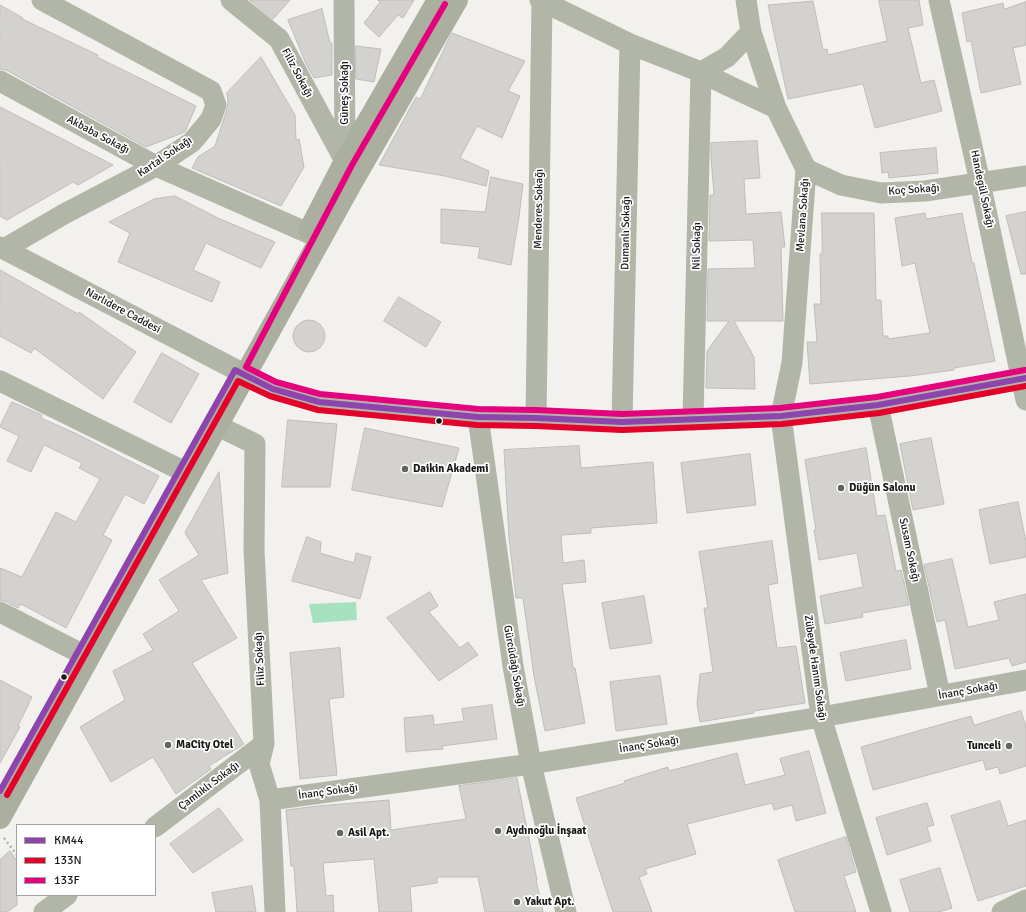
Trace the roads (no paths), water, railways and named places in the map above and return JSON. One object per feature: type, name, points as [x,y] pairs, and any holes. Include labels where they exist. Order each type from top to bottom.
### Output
[{"type":"main road","points":[[0,818],[218,426],[240,373],[308,233],[345,161],[438,0]]},
{"type":"main road","points":[[0,791],[179,469],[240,373],[352,184],[457,0]]},
{"type":"street","name":"Kartal Sokağı","points":[[2,248],[156,166],[192,142],[211,119],[216,105],[211,91],[42,0]]},
{"type":"street","name":"Filiz Sokağı","points":[[231,0],[279,39],[345,161]]},
{"type":"street","name":"Güneş Sokağı","points":[[344,0],[345,161],[352,184]]},
{"type":"street","points":[[541,0],[630,44],[701,72],[776,108]]},
{"type":"street","name":"Menderes Sokağı","points":[[536,418],[541,0]]},
{"type":"street","name":"Mevlana Sokağı","points":[[746,0],[751,32],[776,108],[806,169],[792,363],[781,416]]},
{"type":"street","name":"Handegül Sokağı","points":[[939,0],[1023,379],[1026,400]]},
{"type":"street","points":[[701,72],[727,57],[751,32]]},
{"type":"street","name":"Dumanlı Sokağı","points":[[622,422],[630,44]]},
{"type":"street","name":"Nil Sokağı","points":[[693,420],[701,72]]},
{"type":"street","name":"Akbaba Sokağı","points":[[0,82],[156,166],[308,233]]},
{"type":"street","name":"Koç Sokağı","points":[[806,169],[841,185],[881,193],[925,191],[1026,176]]},
{"type":"street","name":"Narlıdere Caddesi","points":[[2,248],[273,390],[319,402],[478,417],[622,422],[693,420],[781,416],[878,406],[1023,379]]},
{"type":"street","points":[[0,381],[179,469]]},
{"type":"street","name":"Susam Sokağı","points":[[878,406],[940,696]]},
{"type":"street","name":"Zübeyde Hanım Sokağı","points":[[781,416],[821,717],[881,912]]},
{"type":"street","name":"Gürcüdağı Sokağı","points":[[478,417],[506,618],[531,764],[566,912]]},
{"type":"street","name":"Filiz Sokağı","points":[[218,426],[255,444],[254,550],[264,744],[259,764],[270,800],[275,912]]},
{"type":"street","points":[[0,612],[78,652]]},
{"type":"street","name":"İnanç Sokağı","points":[[270,800],[531,764],[821,717],[1026,680]]},
{"type":"street","name":"Çamlıklı Sokağı","points":[[156,826],[264,744]]},
{"type":"street","points":[[44,912],[66,896]]},
{"type":"street","points":[[1002,912],[1026,900]]},
{"type":"place","name":"Daikin Akademi","points":[[405,469]]},
{"type":"place","name":"Düğün Salonu","points":[[841,488]]},
{"type":"place","name":"MaCity Otel","points":[[168,745]]},
{"type":"place","name":"Tunceli","points":[[1009,746]]},
{"type":"place","name":"Aydınoğlu İnşaat","points":[[498,831]]},
{"type":"place","name":"Asil Apt.","points":[[340,833]]},
{"type":"place","name":"Yakut Apt.","points":[[517,902]]}]
